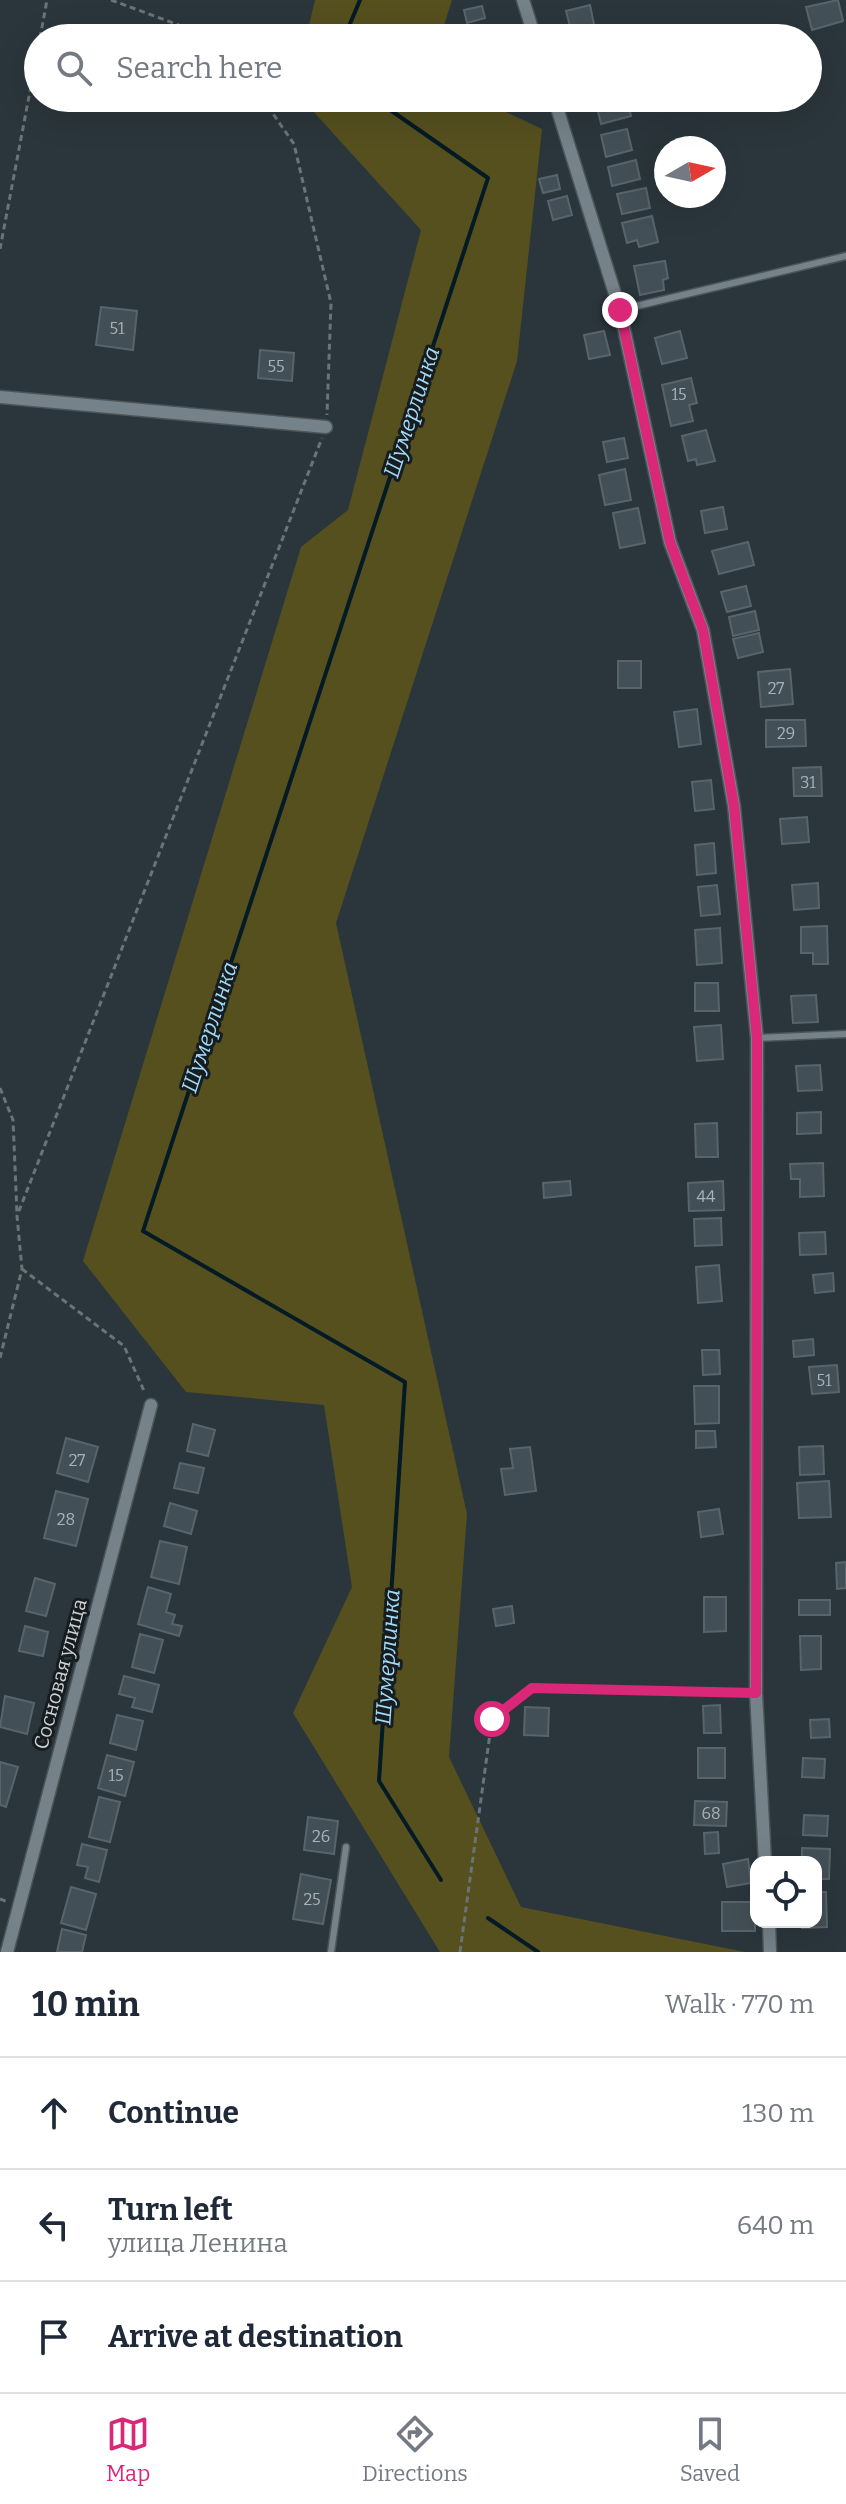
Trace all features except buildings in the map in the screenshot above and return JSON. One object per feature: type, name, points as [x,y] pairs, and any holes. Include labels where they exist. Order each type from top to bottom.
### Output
[{"type":"street","points":[[523,0],[531,24]]},
{"type":"street","points":[[558,112],[620,310],[670,542],[703,630],[729,764],[757,1038],[756,1693],[765,1856]]},
{"type":"street","points":[[0,397],[326,427]]},
{"type":"street","name":"Сосновая улица","points":[[7,1952],[151,1405]]},
{"type":"street","points":[[769,1928],[770,1952]]},
{"type":"lane","points":[[620,310],[846,256]]},
{"type":"lane","points":[[757,1038],[846,1034]]},
{"type":"lane","points":[[331,1952],[346,1847]]},
{"type":"path","points":[[43,24],[47,0]]},
{"type":"path","points":[[111,0],[176,24]]},
{"type":"path","points":[[0,249],[26,112]]},
{"type":"path","points":[[17,1216],[326,427],[331,303],[294,144],[272,112]]},
{"type":"path","points":[[0,1088],[13,1120],[22,1269],[0,1358]]},
{"type":"path","points":[[22,1269],[124,1346],[151,1405]]},
{"type":"path","points":[[460,1952],[492,1719],[532,1688],[756,1693]]},
{"type":"shaded area","points":[[315,0],[452,0],[444,24],[309,24]]},
{"type":"shaded area","points":[[314,112],[506,112],[542,129],[517,361],[336,923],[467,1514],[449,1757],[521,1907],[745,1952],[440,1952],[293,1713],[352,1587],[324,1405],[186,1392],[83,1261],[301,547],[348,510],[421,230]]},
{"type":"waterway","name":"Шумерлинка","points":[[350,24],[360,0]]},
{"type":"waterway","name":"Шумерлинка","points":[[393,112],[488,178],[143,1231],[405,1382],[379,1781],[441,1880]]},
{"type":"waterway","name":"Шумерлинка","points":[[488,1918],[538,1952]]},
{"type":"route","points":[[492,1719],[532,1688],[756,1693],[757,1038],[729,764],[703,630],[670,542],[620,310]]}]
